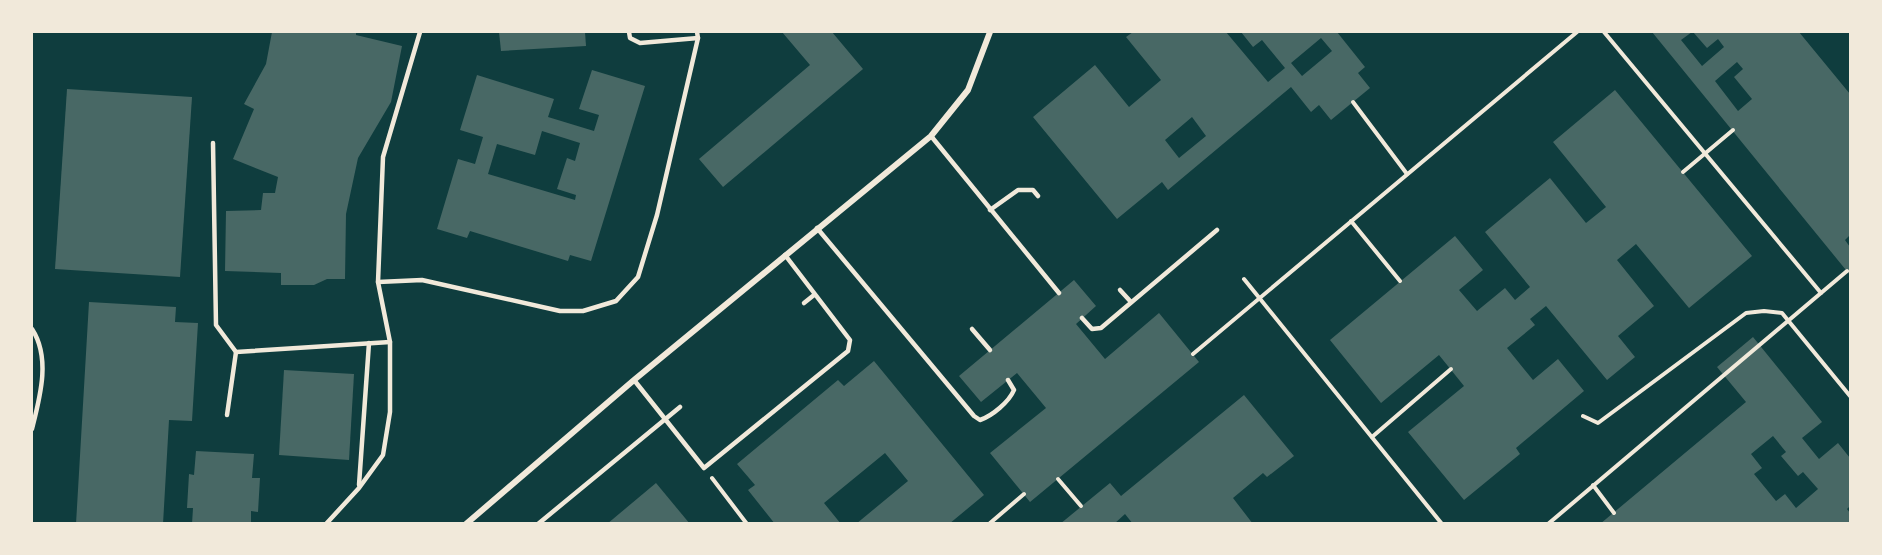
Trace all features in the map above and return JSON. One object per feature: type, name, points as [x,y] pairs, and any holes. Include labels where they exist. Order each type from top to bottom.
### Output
[{"type":"street","points":[[466,524],[633,380],[931,136],[968,90],[990,32]]},
{"type":"lane","points":[[326,524],[359,488],[383,455],[390,412],[390,342],[378,282],[383,157],[420,32]]},
{"type":"lane","points":[[629,32],[630,38],[640,44],[698,38]]},
{"type":"lane","points":[[378,282],[422,280],[560,311],[583,311],[616,301],[638,278],[657,215],[698,38],[697,32]]},
{"type":"lane","points":[[931,136],[1059,293]]},
{"type":"lane","points":[[213,143],[216,325],[236,352],[226,415]]},
{"type":"lane","points":[[990,210],[1018,190],[1033,190],[1038,196]]},
{"type":"lane","points":[[817,228],[980,420],[986,418],[1011,397],[1014,390],[1008,380]]},
{"type":"lane","points":[[1082,318],[1092,328],[1101,328],[1216,230]]},
{"type":"lane","points":[[633,380],[704,468],[848,351],[850,340],[785,255]]},
{"type":"lane","points":[[1120,290],[1131,302]]},
{"type":"lane","points":[[804,303],[814,295]]},
{"type":"lane","points":[[32,329],[43,354],[41,384],[32,429]]},
{"type":"lane","points":[[972,329],[990,350]]},
{"type":"lane","points":[[236,352],[390,342]]},
{"type":"lane","points":[[359,488],[369,343]]},
{"type":"lane","points":[[538,524],[680,407]]},
{"type":"path","points":[[1193,354],[1577,32]]},
{"type":"path","points":[[1604,32],[1821,292]]},
{"type":"path","points":[[1353,102],[1407,174]]},
{"type":"path","points":[[1683,172],[1733,130]]},
{"type":"path","points":[[1351,221],[1400,281]]},
{"type":"path","points":[[1548,524],[1847,271]]},
{"type":"path","points":[[1244,279],[1442,524]]},
{"type":"path","points":[[1583,416],[1598,423],[1746,313],[1764,310],[1782,314],[1851,396]]},
{"type":"path","points":[[1372,437],[1451,369]]},
{"type":"path","points":[[704,468],[747,524]]},
{"type":"path","points":[[1058,479],[1081,506]]},
{"type":"path","points":[[1593,485],[1614,513]]},
{"type":"path","points":[[989,524],[1024,494]]},
{"type":"building","points":[[272,32],[356,32],[356,35],[402,46],[391,102],[358,158],[346,214],[345,279],[327,279],[314,285],[281,285],[281,273],[225,271],[226,211],[261,210],[263,193],[275,193],[278,177],[233,159],[254,109],[244,104],[266,64]]},
{"type":"building","points":[[499,32],[585,32],[586,46],[501,51]]},
{"type":"building","points":[[782,32],[832,32],[863,69],[723,187],[699,159],[810,65]]},
{"type":"building","points":[[1133,32],[1226,32],[1268,82],[1285,68],[1262,40],[1253,47],[1241,32],[1337,32],[1365,67],[1358,73],[1370,88],[1331,120],[1319,105],[1311,112],[1291,87],[1168,190],[1162,182],[1117,219],[1033,117],[1095,65],[1129,107],[1161,80],[1126,37]],"holes":[[[1321,38],[1332,51],[1302,76],[1291,63]],[[1192,117],[1206,136],[1179,158],[1165,140]]]},
{"type":"building","points":[[1652,32],[1692,32],[1681,40],[1702,66],[1724,47],[1718,39],[1707,48],[1693,32],[1799,32],[1850,94],[1850,235],[1845,240],[1850,247],[1850,275]],"holes":[[[1737,62],[1743,69],[1734,77],[1752,99],[1738,111],[1715,81]]]},
{"type":"building","points":[[592,70],[645,86],[591,261],[570,255],[568,261],[470,231],[467,238],[437,229],[458,159],[475,164],[483,137],[460,130],[477,75],[554,99],[548,117],[594,131],[599,115],[579,109]],"holes":[[[542,131],[580,143],[575,161],[567,158],[557,189],[576,195],[575,200],[488,174],[497,144],[535,155]]]},
{"type":"building","points":[[67,89],[192,97],[180,277],[55,269]]},
{"type":"building","points":[[1615,90],[1752,256],[1689,308],[1636,244],[1617,260],[1654,306],[1618,336],[1635,357],[1607,380],[1546,306],[1530,319],[1535,325],[1507,348],[1533,380],[1558,359],[1584,391],[1516,448],[1520,454],[1464,500],[1408,432],[1464,386],[1439,355],[1381,403],[1330,340],[1455,236],[1483,270],[1459,290],[1477,311],[1505,288],[1515,300],[1530,287],[1485,232],[1550,178],[1586,223],[1606,207],[1553,142]]},
{"type":"building","points":[[1074,280],[1096,306],[1076,324],[1105,359],[1159,313],[1199,362],[1030,502],[990,453],[1046,408],[1017,373],[981,402],[959,376]]},
{"type":"building","points":[[89,302],[176,307],[175,322],[198,323],[192,421],[169,420],[163,524],[76,524]]},
{"type":"building","points":[[1753,337],[1822,422],[1802,438],[1819,459],[1838,443],[1850,458],[1850,506],[1847,509],[1850,513],[1850,524],[1600,524],[1746,402],[1717,367]],"holes":[[[1773,436],[1786,452],[1781,456],[1798,476],[1803,472],[1818,489],[1796,508],[1785,494],[1776,501],[1754,474],[1762,468],[1751,454]]]},
{"type":"building","points":[[874,361],[984,495],[949,524],[856,524],[908,481],[885,453],[824,503],[841,524],[775,524],[748,490],[755,485],[737,464],[838,380],[844,386]]},
{"type":"building","points":[[284,370],[354,374],[349,460],[279,455]]},
{"type":"building","points":[[1244,395],[1294,456],[1267,477],[1263,473],[1233,498],[1253,524],[1133,524],[1125,514],[1114,524],[1060,524],[1110,483],[1121,496]]},
{"type":"building","points":[[196,451],[254,454],[252,478],[260,478],[258,512],[251,511],[251,524],[192,524],[193,508],[187,508],[189,474],[194,475]]},
{"type":"building","points":[[656,483],[690,524],[607,524]]}]
